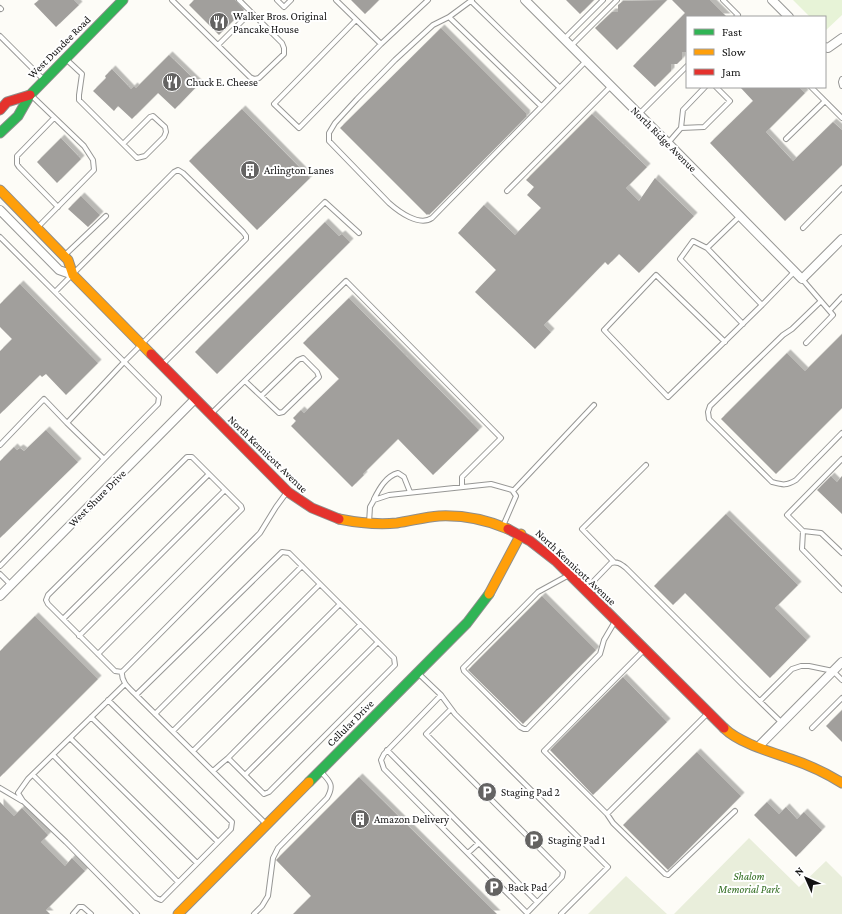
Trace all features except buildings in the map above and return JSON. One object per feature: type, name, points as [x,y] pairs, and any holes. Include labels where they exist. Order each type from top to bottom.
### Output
[{"type":"street","name":"West Dundee Road","points":[[0,133],[18,116],[30,94],[123,0]]},
{"type":"street","name":"North Ridge Avenue","points":[[524,0],[668,142],[802,279]]},
{"type":"street","points":[[772,0],[788,16]]},
{"type":"street","points":[[826,47],[828,48],[842,38]]},
{"type":"street","name":"West Dundee Road","points":[[0,110],[6,101],[30,94]]},
{"type":"street","name":"North Kennicott Avenue","points":[[0,190],[68,260],[73,275],[210,415],[299,501],[324,513],[344,520],[369,525],[447,516],[473,518],[503,526],[521,534],[538,546],[585,590],[730,733],[758,747],[798,762],[842,783]]},
{"type":"street","name":"North Kennicott Avenue","points":[[0,210],[59,270],[73,275]]},
{"type":"street","points":[[802,279],[842,239]]},
{"type":"street","name":"West Shure Drive","points":[[0,596],[195,399]]},
{"type":"street","name":"Cellular Drive","points":[[178,914],[467,623],[484,603],[521,534]]},
{"type":"street","points":[[758,747],[842,662]]},
{"type":"lane","points":[[172,0],[250,77],[254,79],[259,78],[284,54],[284,48],[282,43],[239,0]]},
{"type":"lane","points":[[277,0],[284,7],[291,0]]},
{"type":"lane","points":[[336,0],[382,44]]},
{"type":"lane","points":[[356,20],[274,104],[299,128],[428,0]]},
{"type":"lane","points":[[560,87],[472,0],[449,17],[433,26],[395,60],[357,98],[335,123],[329,133],[329,141],[389,204],[416,220],[429,220],[586,61]]},
{"type":"lane","points":[[564,40],[603,0]]},
{"type":"lane","points":[[571,46],[617,0]]},
{"type":"lane","points":[[723,0],[738,15],[737,16]]},
{"type":"lane","points":[[218,45],[251,12]]},
{"type":"lane","points":[[449,17],[541,106]]},
{"type":"lane","points":[[0,36],[44,80]]},
{"type":"lane","points":[[66,58],[82,74],[79,100],[123,144],[137,158],[145,156],[164,137],[166,132],[165,128],[154,116],[150,117],[123,144]]},
{"type":"lane","points":[[639,114],[686,67]]},
{"type":"lane","points":[[842,79],[842,86]]},
{"type":"lane","points":[[507,191],[611,86]]},
{"type":"lane","points":[[668,142],[682,128],[683,110],[705,88]]},
{"type":"lane","points":[[682,128],[704,127],[730,101],[717,88]]},
{"type":"lane","points":[[812,88],[842,118]]},
{"type":"lane","points":[[30,94],[84,146],[93,160],[94,170],[37,228]]},
{"type":"lane","points":[[786,139],[825,101]]},
{"type":"lane","points":[[54,118],[17,156],[17,159],[19,167],[58,207]]},
{"type":"lane","points":[[56,292],[174,172],[178,170],[183,173],[246,236],[244,242],[141,345],[67,423]]},
{"type":"lane","points":[[803,228],[842,188]]},
{"type":"lane","points":[[161,365],[326,202],[359,233]]},
{"type":"lane","points":[[64,256],[106,216]]},
{"type":"lane","points":[[707,248],[740,216]]},
{"type":"lane","points":[[0,237],[160,399],[158,404],[0,566]]},
{"type":"lane","points":[[743,324],[680,259],[693,241],[707,248],[762,305]]},
{"type":"lane","points":[[725,342],[656,275],[604,330],[668,397],[725,342],[795,271]]},
{"type":"lane","points":[[802,279],[833,314],[806,343]]},
{"type":"lane","points":[[210,415],[346,281],[501,438],[462,477],[462,486]]},
{"type":"lane","points":[[830,310],[842,297]]},
{"type":"lane","points":[[821,301],[710,406],[708,412],[709,419],[772,482],[788,485],[796,480],[842,433]]},
{"type":"lane","points":[[245,381],[278,413],[283,412],[319,377],[317,372],[303,358],[298,360],[261,396]]},
{"type":"lane","points":[[0,445],[44,400],[104,459]]},
{"type":"lane","points":[[513,491],[594,405]]},
{"type":"lane","points":[[98,654],[242,509],[241,506],[192,457],[187,457],[48,595],[46,600],[48,604],[98,654],[115,671],[122,672]]},
{"type":"lane","points":[[842,459],[787,515],[803,531],[821,533],[842,553]]},
{"type":"lane","points":[[646,465],[582,529],[614,562],[619,563],[626,568],[782,723]]},
{"type":"lane","points":[[369,525],[370,507],[380,487],[392,474],[398,473],[404,477],[410,492]]},
{"type":"lane","points":[[63,619],[209,474]]},
{"type":"lane","points":[[374,500],[389,495],[410,492],[491,484],[512,490],[516,496],[503,526]]},
{"type":"lane","points":[[80,636],[225,490]]},
{"type":"lane","points":[[122,672],[260,533],[276,507],[288,492]]},
{"type":"lane","points":[[803,531],[802,549],[842,590]]},
{"type":"lane","points":[[136,695],[282,552],[289,553],[394,658],[395,665],[269,792],[264,794],[228,758]]},
{"type":"lane","points":[[585,590],[614,562]]},
{"type":"lane","points":[[155,714],[302,566]]},
{"type":"lane","points":[[0,574],[11,585]]},
{"type":"lane","points":[[569,575],[538,592],[463,668],[464,671],[520,727],[524,730],[527,729],[600,654],[604,640],[615,620]]},
{"type":"lane","points":[[173,731],[320,584]]},
{"type":"lane","points":[[193,751],[340,604]]},
{"type":"lane","points":[[213,771],[228,758],[360,625]]},
{"type":"lane","points":[[244,775],[378,642]]},
{"type":"lane","points":[[645,650],[544,751],[607,814],[613,823],[665,874],[668,875],[735,811]]},
{"type":"lane","points":[[760,701],[792,669],[800,666],[809,666],[834,671],[842,680]]},
{"type":"lane","points":[[122,672],[125,684],[267,824]]},
{"type":"lane","points":[[417,672],[441,695],[451,709],[608,867],[561,914]]},
{"type":"lane","points":[[23,801],[18,793],[33,775],[125,684]]},
{"type":"lane","points":[[441,695],[388,750],[381,760],[384,769],[527,913],[562,877],[563,872],[426,734],[451,709]]},
{"type":"lane","points":[[812,728],[842,698]]},
{"type":"lane","points":[[33,775],[156,898],[161,900],[197,864],[231,829],[232,822],[108,700]]},
{"type":"lane","points":[[607,814],[708,712]]},
{"type":"lane","points":[[91,717],[218,842]]},
{"type":"lane","points":[[70,738],[197,864]]},
{"type":"lane","points":[[388,750],[537,902]]},
{"type":"lane","points":[[53,755],[178,882]]},
{"type":"lane","points":[[254,914],[262,906],[268,896],[273,858],[278,848],[327,798],[331,790],[330,781],[320,770]]},
{"type":"lane","points":[[0,788],[23,801],[137,914]]},
{"type":"lane","points":[[468,853],[478,843]]},
{"type":"lane","points":[[73,914],[79,907],[83,907],[91,914]]},
{"type":"green space","points":[[793,0],[842,0],[842,15],[826,30],[826,16],[809,16]]},
{"type":"green space","name":"Shalom Memorial Park","points":[[749,838],[799,887],[826,861],[842,877],[842,914],[674,914]]},
{"type":"green space","points":[[626,876],[667,914],[588,914]]},
{"type":"traffic: fast","points":[[0,133],[18,116],[30,95],[123,0]]},
{"type":"traffic: fast","points":[[309,782],[467,623],[489,594]]},
{"type":"traffic: slow","points":[[0,190],[68,260],[73,275],[151,354]]},
{"type":"traffic: slow","points":[[339,519],[361,523],[382,524],[434,517],[457,516],[492,523],[508,529]]},
{"type":"traffic: slow","points":[[489,594],[521,534]]},
{"type":"traffic: slow","points":[[724,728],[747,743],[798,761],[842,783]]},
{"type":"traffic: slow","points":[[178,914],[309,782]]},
{"type":"traffic: jam","points":[[0,110],[7,102],[30,95]]},
{"type":"traffic: jam","points":[[151,354],[288,492],[312,508],[339,519]]},
{"type":"traffic: jam","points":[[508,529],[530,541],[557,562],[724,728]]},
{"type":"place","name":"Walker Bros. Original Pancake House","points":[[219,22]]},
{"type":"place","name":"Chuck E. Cheese","points":[[172,82]]},
{"type":"place","name":"Arlington Lanes","points":[[250,170]]},
{"type":"place","name":"Staging Pad 2","points":[[487,792]]},
{"type":"place","name":"Amazon Delivery","points":[[360,819]]},
{"type":"place","name":"Staging Pad 1","points":[[534,840]]},
{"type":"place","name":"Back Pad","points":[[494,887]]}]
